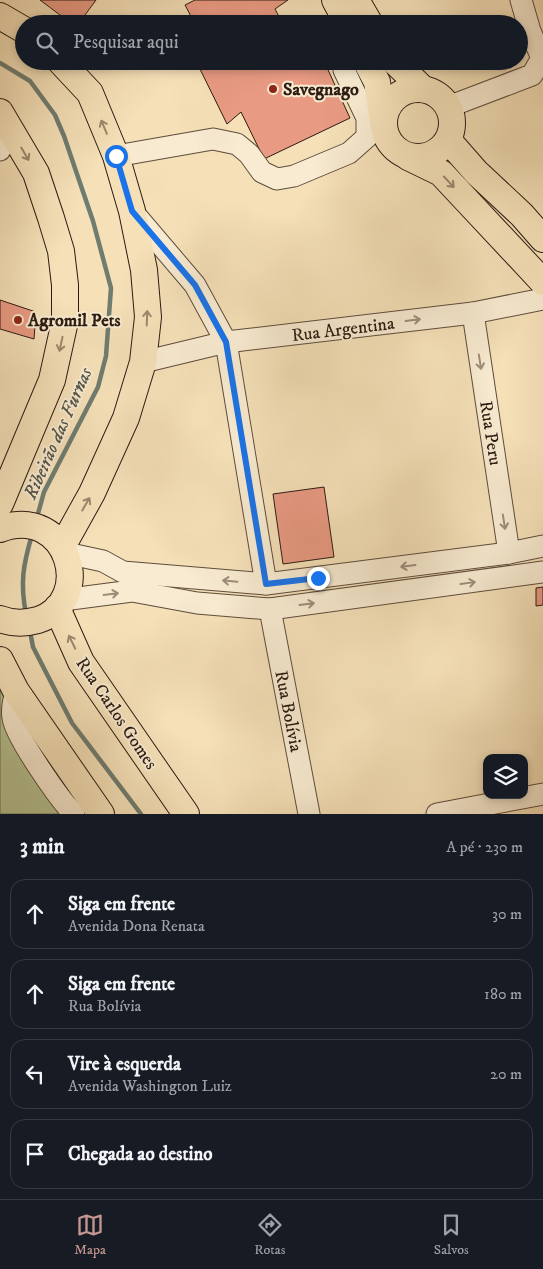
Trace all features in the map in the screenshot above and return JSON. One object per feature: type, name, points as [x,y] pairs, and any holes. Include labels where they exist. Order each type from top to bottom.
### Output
[{"type":"main road","points":[[335,0],[342,15]]},
{"type":"main road","points":[[356,0],[365,15]]},
{"type":"main road","points":[[0,16],[15,25]]},
{"type":"main road","points":[[60,545],[92,493],[126,418],[143,362],[148,316],[144,270],[132,211],[116,156],[90,93],[68,70]]},
{"type":"main road","points":[[371,70],[377,82],[384,134],[389,144],[397,152],[440,173],[543,282]]},
{"type":"main road","points":[[403,70],[423,89]]},
{"type":"main road","points":[[383,122],[391,101],[406,91],[423,89],[442,98],[448,107],[452,124],[448,140],[441,150],[431,156],[420,158],[408,157]]},
{"type":"main road","points":[[0,504],[52,380],[66,321],[62,251],[36,173],[3,130]]},
{"type":"main road","points":[[448,140],[476,172],[522,215],[543,240]]},
{"type":"main road","points":[[0,529],[11,525],[25,524],[40,528],[60,545],[70,569],[69,585],[54,608],[27,623],[5,621]]},
{"type":"main road","name":"Rua Carlos Gomes","points":[[54,608],[82,662],[186,814]]},
{"type":"main road","points":[[0,660],[16,691],[101,814]]},
{"type":"street","points":[[521,0],[525,15]]},
{"type":"street","points":[[448,107],[532,75],[542,58],[528,24]]},
{"type":"street","points":[[116,156],[213,139],[238,144],[249,154],[262,172],[277,179],[294,176],[349,153],[367,136],[367,118],[344,70]]},
{"type":"street","points":[[132,211],[195,285],[226,342],[266,584]]},
{"type":"street","name":"Rua Argentina","points":[[143,362],[226,342],[473,313],[543,299]]},
{"type":"street","name":"Rua Peru","points":[[473,313],[509,553]]},
{"type":"street","points":[[60,545],[103,561],[123,572],[266,584],[509,553],[543,546]]},
{"type":"street","points":[[54,608],[132,592],[197,603],[270,609],[543,572]]},
{"type":"street","name":"Rua Bolívia","points":[[270,609],[309,814]]},
{"type":"street","points":[[16,691],[12,707],[14,724],[48,781],[74,814]]},
{"type":"street","points":[[437,814],[543,794]]},
{"type":"green space","points":[[0,683],[90,814],[0,814]]},
{"type":"building","points":[[40,0],[96,0],[85,15],[60,15]]},
{"type":"building","points":[[195,0],[288,0],[275,9],[278,15],[190,15],[185,5]]},
{"type":"building","name":"Savegnago","points":[[200,70],[328,70],[350,118],[264,159],[241,112],[227,124]]},
{"type":"building","name":"Agromil Pets","points":[[0,300],[36,312],[34,339],[0,329]]},
{"type":"building","points":[[324,487],[334,557],[283,564],[273,494]]},
{"type":"building","points":[[543,587],[543,605],[536,606],[536,588]]},
{"type":"waterway","name":"Ribeirão das Furnas","points":[[0,63],[30,81],[55,115],[93,221],[111,288],[106,356],[98,387],[44,492],[36,521]]},
{"type":"waterway","name":"Ribeirão das Furnas","points":[[26,614],[23,574],[32,535]]},
{"type":"waterway","name":"Ribeirão das Furnas","points":[[30,631],[33,647],[72,723],[141,814]]},
{"type":"place","name":"Savegnago","points":[[273,89]]},
{"type":"place","name":"Agromil Pets","points":[[18,320]]},
{"type":"route","points":[[116,156],[132,211],[195,285],[226,342],[266,584],[318,578]]}]
